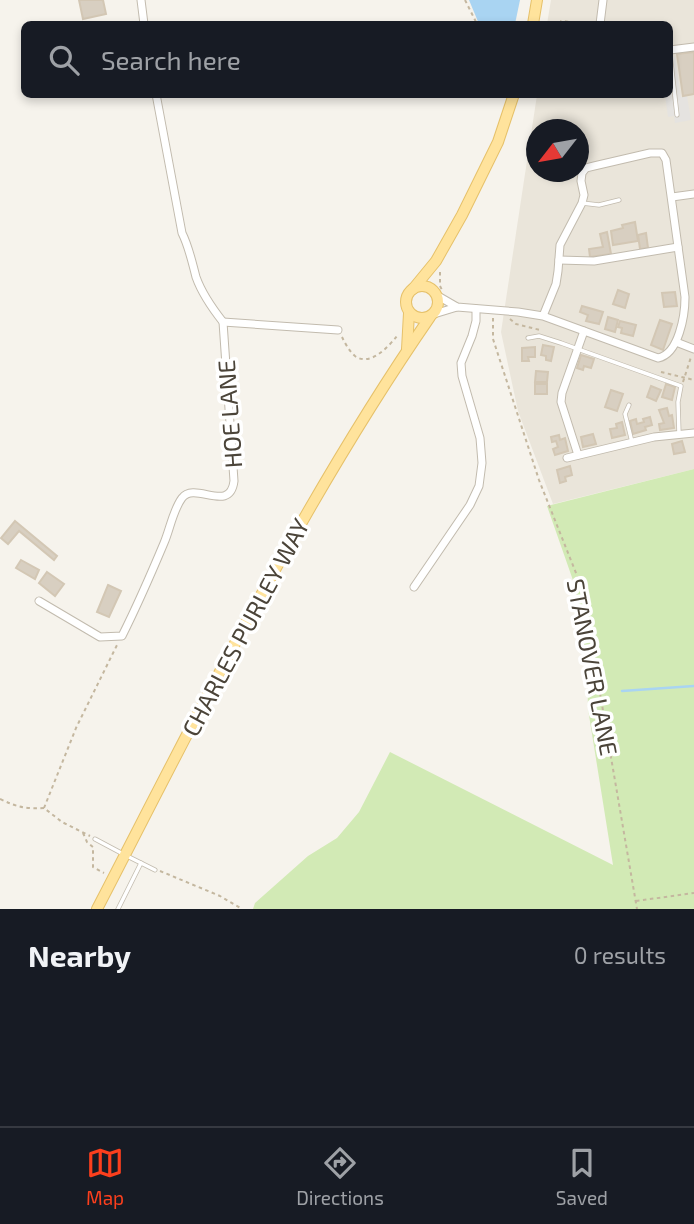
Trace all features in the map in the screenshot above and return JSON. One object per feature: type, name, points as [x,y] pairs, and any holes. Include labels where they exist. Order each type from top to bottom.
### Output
[{"type":"main road","points":[[534,21],[537,0]]},
{"type":"main road","points":[[436,261],[435,293],[439,305],[432,315],[419,318],[410,313],[406,298],[436,261],[462,215],[493,152],[513,98]]},
{"type":"main road","points":[[412,289],[423,286],[435,293]]},
{"type":"main road","name":"CHARLES PURLEY WAY","points":[[406,352],[410,313]]},
{"type":"main road","name":"CHARLES PURLEY WAY","points":[[97,909],[295,533],[375,398],[432,315]]},
{"type":"street","points":[[141,0],[144,21]]},
{"type":"street","points":[[600,21],[603,0]]},
{"type":"street","points":[[673,51],[694,47]]},
{"type":"street","name":"HOE LANE","points":[[122,636],[184,495],[191,492],[217,497],[229,493],[233,487],[222,322],[202,291],[182,233],[157,98]]},
{"type":"street","points":[[432,315],[457,307],[543,316],[658,358],[669,354],[676,342],[685,310],[685,297],[666,160],[662,153],[586,168],[582,173],[582,203],[560,245],[556,284],[543,316]]},
{"type":"street","points":[[671,197],[694,194]]},
{"type":"street","points":[[558,260],[594,261],[678,247]]},
{"type":"street","points":[[435,293],[457,307]]},
{"type":"street","points":[[414,587],[470,505],[479,486],[482,463],[480,438],[462,376],[461,363],[472,336],[476,309]]},
{"type":"street","points":[[222,322],[338,330]]},
{"type":"street","points":[[578,455],[561,402],[584,331]]},
{"type":"street","points":[[676,342],[693,349]]},
{"type":"street","points":[[567,458],[632,442],[679,433],[694,433]]},
{"type":"street","points":[[39,601],[100,637],[122,636]]},
{"type":"lane","points":[[673,79],[677,115]]},
{"type":"lane","points":[[582,203],[599,205],[619,200]]},
{"type":"lane","points":[[528,338],[540,336],[681,386],[678,402],[679,433]]},
{"type":"lane","points":[[629,405],[625,414],[632,442]]},
{"type":"lane","points":[[95,839],[155,870]]},
{"type":"lane","points":[[118,909],[141,863]]},
{"type":"path","points":[[466,0],[476,21]]},
{"type":"path","name":"STANOVER LANE","points":[[494,310],[493,339],[539,480],[582,588],[637,909]]},
{"type":"path","points":[[338,330],[350,351],[362,359],[382,352],[397,336]]},
{"type":"path","points":[[681,386],[693,349]]},
{"type":"path","points":[[44,808],[76,728],[122,636]]},
{"type":"path","points":[[0,799],[17,807],[44,808],[62,822],[95,839]]},
{"type":"path","points":[[83,832],[93,848],[93,867],[114,877]]},
{"type":"path","points":[[155,870],[220,896],[242,909]]},
{"type":"path","points":[[635,901],[694,892]]},
{"type":"shaded area","points":[[551,0],[694,0],[694,469],[553,504],[518,411],[501,332],[526,167],[526,182],[589,182],[589,119],[533,119],[537,98],[673,98],[673,21],[548,21]]},
{"type":"shaded area","points":[[675,57],[681,97],[687,96],[691,120],[675,123],[674,116],[668,117],[665,98],[673,98]]},
{"type":"green space","points":[[694,469],[694,909],[253,909],[255,903],[308,856],[337,838],[359,812],[390,752],[613,865],[588,709],[587,661],[575,586],[547,506]]},
{"type":"water","points":[[469,0],[520,0],[516,21],[478,21]]},
{"type":"building","points":[[79,0],[103,0],[106,14],[83,19]]},
{"type":"building","points":[[694,52],[694,94],[683,96],[677,54]]},
{"type":"building","points":[[635,222],[638,241],[613,245],[611,231]]},
{"type":"building","points":[[607,232],[611,254],[590,257],[589,249],[603,247],[600,234]]},
{"type":"building","points":[[646,233],[648,248],[640,249],[638,235]]},
{"type":"building","points":[[618,290],[629,294],[625,308],[613,304]]},
{"type":"building","points":[[675,292],[677,306],[664,307],[662,293]]},
{"type":"building","points":[[582,306],[603,312],[599,324],[586,321],[588,315],[580,312]]},
{"type":"building","points":[[608,317],[618,320],[615,332],[605,329]]},
{"type":"building","points":[[660,320],[672,324],[663,350],[651,345]]},
{"type":"building","points":[[620,321],[636,325],[633,336],[621,333],[622,328],[618,327]]},
{"type":"building","points":[[543,345],[554,347],[551,361],[541,355]]},
{"type":"building","points":[[535,347],[535,357],[522,361],[522,348]]},
{"type":"building","points":[[581,355],[594,359],[591,368],[577,368]]},
{"type":"building","points":[[536,371],[548,372],[547,382],[535,382]]},
{"type":"building","points":[[535,384],[547,384],[547,394],[535,394]]},
{"type":"building","points":[[666,384],[675,387],[672,400],[662,397]]},
{"type":"building","points":[[651,386],[661,390],[656,401],[647,397]]},
{"type":"building","points":[[611,390],[623,394],[617,411],[605,407]]},
{"type":"building","points":[[667,408],[669,416],[672,415],[674,428],[660,430],[659,424],[664,423],[659,410]]},
{"type":"building","points":[[650,417],[652,425],[633,434],[630,421],[636,419],[637,424]]},
{"type":"building","points":[[622,422],[625,435],[612,438],[610,429],[617,428],[616,424]]},
{"type":"building","points":[[593,434],[596,444],[583,447],[581,437]]},
{"type":"building","points":[[559,435],[560,440],[565,438],[568,451],[555,455],[553,449],[558,447],[551,437]]},
{"type":"building","points":[[682,441],[685,452],[674,454],[672,444]]},
{"type":"building","points":[[570,466],[572,475],[565,477],[566,481],[560,483],[557,470]]},
{"type":"building","points":[[15,521],[57,556],[54,560],[19,531],[8,544],[1,538]]},
{"type":"building","points":[[21,560],[39,570],[35,579],[16,568]]},
{"type":"building","points":[[47,572],[64,584],[55,596],[39,583]]},
{"type":"building","points":[[108,585],[121,591],[109,617],[97,612]]},
{"type":"waterway","points":[[622,691],[694,686]]}]
